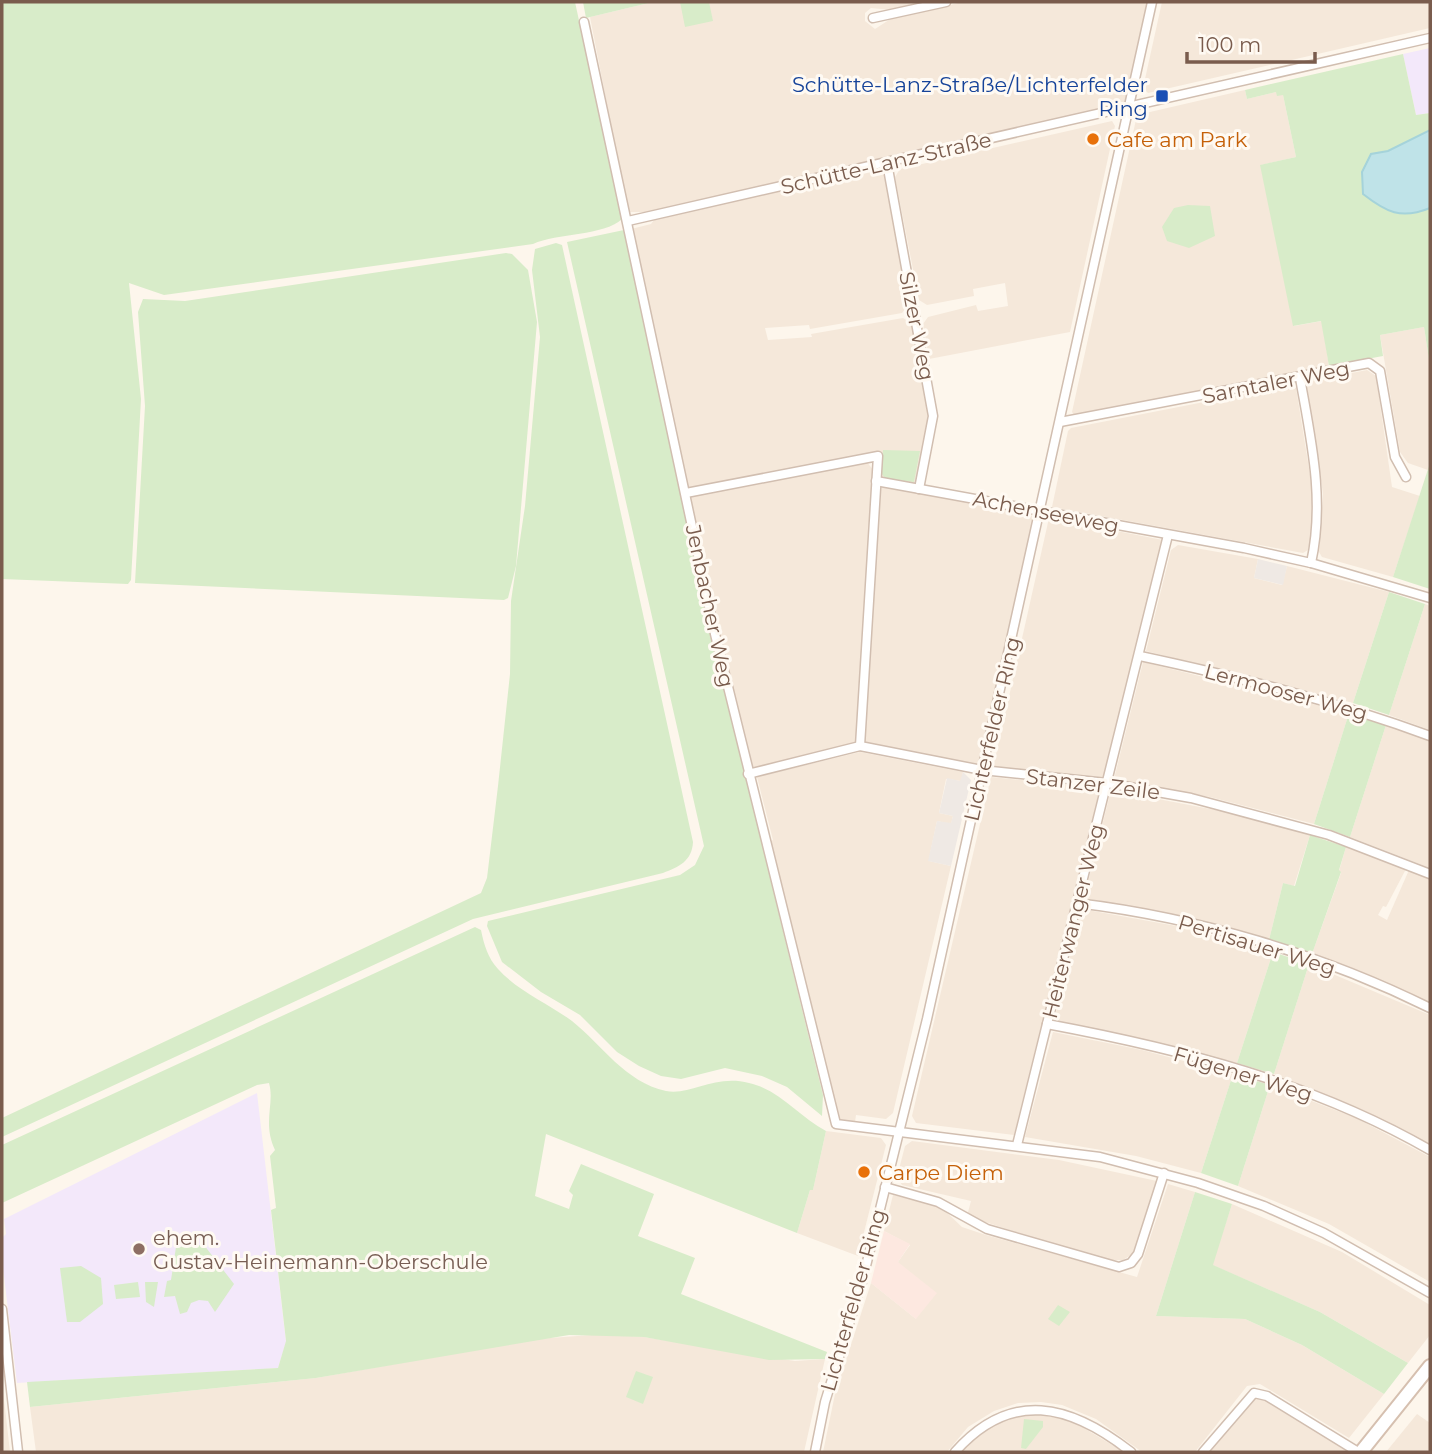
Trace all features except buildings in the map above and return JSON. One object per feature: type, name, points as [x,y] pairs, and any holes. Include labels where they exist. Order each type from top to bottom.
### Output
[{"type":"main road","points":[[1360,1452],[1430,1366]]},
{"type":"street","points":[[873,18],[946,2]]},
{"type":"street","name":"Lichterfelder Ring","points":[[816,1452],[824,1402],[862,1282],[899,1130],[1040,512],[1152,2]]},
{"type":"street","name":"Jenbacher Weg","points":[[584,22],[748,774],[835,1121],[839,1125],[899,1130]]},
{"type":"street","name":"Schütte-Lanz-Straße","points":[[628,221],[1430,38]]},
{"type":"street","name":"Silzer Weg","points":[[887,163],[932,406],[933,428],[919,489]]},
{"type":"street","name":"Sarntaler Weg","points":[[1060,422],[1300,379],[1369,363],[1377,367],[1381,376],[1395,457],[1406,477]]},
{"type":"street","points":[[1300,379],[1317,484],[1317,531],[1311,563]]},
{"type":"street","points":[[685,493],[878,456],[860,746]]},
{"type":"street","name":"Achenseeweg","points":[[876,481],[1311,563],[1430,598]]},
{"type":"street","name":"Heiterwanger Weg","points":[[1017,1145],[1168,535]]},
{"type":"street","name":"Lermooser Weg","points":[[1140,656],[1255,681],[1373,715],[1430,736]]},
{"type":"street","name":"Stanzer Zeile","points":[[748,774],[860,746],[982,770],[1107,783],[1191,798],[1269,817],[1348,842],[1430,874]]},
{"type":"street","name":"Pertisauer Weg","points":[[1077,903],[1169,918],[1260,942],[1338,969],[1430,1008]]},
{"type":"street","name":"Fügener Weg","points":[[1047,1024],[1144,1044],[1261,1076],[1345,1108],[1430,1150]]},
{"type":"street","points":[[899,1130],[1100,1157],[1164,1173],[1264,1206],[1316,1229],[1430,1293]]},
{"type":"street","points":[[885,1187],[938,1202],[986,1229],[1119,1267],[1131,1263],[1139,1254],[1164,1173]]},
{"type":"street","points":[[2,1309],[19,1452]]},
{"type":"street","points":[[1203,1452],[1254,1393],[1267,1396],[1360,1452]]},
{"type":"street","points":[[955,1452],[989,1421],[1011,1412],[1037,1410],[1074,1417],[1106,1433],[1131,1452]]},
{"type":"shaded area","points":[[653,2],[929,2],[891,10],[871,8],[865,13],[865,21],[875,29],[892,18],[963,2],[1148,2],[1126,101],[1123,104],[653,212],[628,212],[590,17]]},
{"type":"shaded area","points":[[1162,2],[1430,2],[1430,28],[1148,93],[1143,88]]},
{"type":"shaded area","points":[[1430,48],[1430,113],[1416,115],[1403,54]]},
{"type":"shaded area","points":[[1245,90],[1247,99],[1276,92],[1283,95],[1296,157],[1261,165],[1294,326],[1322,321],[1329,366],[1075,416],[1072,412],[1137,115]]},
{"type":"shaded area","points":[[1112,121],[1115,126],[1070,332],[929,359],[923,324],[928,317],[976,305],[978,311],[1008,306],[1005,283],[973,289],[974,296],[927,305],[919,300],[895,177],[900,169]]},
{"type":"shaded area","points":[[885,168],[911,301],[902,313],[810,329],[809,325],[765,328],[768,340],[812,337],[811,334],[903,318],[915,326],[930,408],[917,485],[882,479],[881,454],[878,453],[686,490],[631,229],[651,224],[654,220]]},
{"type":"shaded area","points":[[1424,327],[1430,366],[1428,470],[1408,463],[1400,452],[1380,335]]},
{"type":"shaded area","points":[[1367,370],[1376,376],[1392,487],[1420,496],[1393,577],[1322,557],[1319,552],[1323,494],[1307,386],[1311,381]]},
{"type":"shaded area","points":[[1291,385],[1296,388],[1312,487],[1311,536],[1308,550],[1303,553],[1052,507],[1068,431],[1071,428]]},
{"type":"shaded area","points":[[867,462],[873,470],[857,742],[751,770],[688,496]]},
{"type":"shaded area","points":[[880,487],[1034,516],[978,766],[864,743]]},
{"type":"shaded area","points":[[1049,518],[1163,540],[1104,779],[993,768]]},
{"type":"shaded area","points":[[1178,545],[1258,559],[1254,578],[1282,585],[1287,566],[1389,592],[1353,703],[1146,651],[1171,550]]},
{"type":"shaded area","points":[[1258,559],[1287,566],[1283,585],[1254,578]]},
{"type":"shaded area","points":[[1425,604],[1430,606],[1430,730],[1389,715]]},
{"type":"shaded area","points":[[1143,662],[1349,713],[1314,824],[1210,797],[1114,779]]},
{"type":"shaded area","points":[[1386,725],[1430,741],[1430,868],[1350,837]]},
{"type":"shaded area","points":[[860,752],[963,772],[961,781],[946,779],[939,813],[953,816],[951,824],[937,821],[931,849],[929,861],[951,866],[893,1113],[886,1119],[856,1115],[855,1122],[838,1121],[769,842],[773,840],[757,777]]},
{"type":"shaded area","points":[[963,772],[971,780],[951,866],[928,861],[937,821],[951,823],[953,816],[939,813],[947,778],[960,781]]},
{"type":"shaded area","points":[[991,777],[1100,788],[1014,1135],[916,1123],[912,1116]]},
{"type":"shaded area","points":[[1111,790],[1226,812],[1310,835],[1294,886],[1283,883],[1269,940],[1204,921],[1084,898]]},
{"type":"shaded area","points":[[1346,847],[1406,869],[1386,907],[1383,906],[1378,915],[1387,920],[1409,870],[1430,879],[1430,1003],[1312,954],[1341,873],[1339,871]]},
{"type":"shaded area","points":[[1082,909],[1182,927],[1273,952],[1237,1063],[1054,1020]]},
{"type":"shaded area","points":[[1309,964],[1430,1015],[1430,1144],[1361,1109],[1274,1074]]},
{"type":"shaded area","points":[[1053,1032],[1142,1050],[1233,1074],[1201,1173],[1136,1156],[1025,1137]]},
{"type":"shaded area","points":[[1270,1085],[1356,1118],[1430,1157],[1430,1282],[1329,1224],[1238,1186]]},
{"type":"shaded area","name":"ehem. Gustav-Heinemann-Oberschule","points":[[257,1093],[286,1342],[278,1368],[17,1383],[2,1260],[2,1238],[6,1234],[4,1219]]},
{"type":"shaded area","points":[[826,1131],[881,1138],[886,1145],[858,1256],[797,1233],[810,1190],[813,1190]]},
{"type":"shaded area","points":[[912,1141],[1059,1160],[1157,1181],[1134,1253],[1123,1260],[1112,1260],[1040,1240],[967,1216],[971,1201],[902,1185],[897,1177],[905,1146]]},
{"type":"shaded area","points":[[1168,1184],[1195,1192],[1156,1316],[1245,1319],[1302,1345],[1384,1394],[1349,1438],[1260,1384],[1247,1386],[1195,1452],[1142,1452],[1096,1419],[1062,1405],[1041,1402],[1018,1403],[994,1411],[968,1427],[947,1452],[823,1452],[835,1394],[871,1283],[916,1319],[898,1262],[910,1245],[884,1231],[893,1195],[941,1207],[962,1227],[1137,1277]]},
{"type":"shaded area","points":[[1232,1204],[1342,1252],[1430,1305],[1430,1335],[1408,1363],[1320,1312],[1212,1265]]},
{"type":"shaded area","points":[[884,1231],[910,1244],[898,1262],[937,1293],[916,1319],[871,1283]]},
{"type":"shaded area","points":[[605,1334],[644,1337],[795,1361],[825,1359],[804,1452],[36,1452],[30,1407],[316,1378],[536,1339]]},
{"type":"shaded area","points":[[2,1384],[5,1408],[10,1452],[2,1452]]},
{"type":"shaded area","points":[[1256,1397],[1265,1399],[1350,1452],[1208,1452],[1248,1402]]},
{"type":"shaded area","points":[[1032,1413],[1072,1421],[1124,1452],[961,1452],[977,1435],[995,1423]]},
{"type":"shaded area","points":[[1417,1414],[1430,1423],[1430,1452],[1386,1452]]},
{"type":"green space","points":[[2,2],[575,2],[622,219],[604,229],[533,244],[164,295],[129,283],[141,399],[131,580],[128,584],[2,579]]},
{"type":"green space","points":[[583,2],[653,2],[586,18]]},
{"type":"green space","points":[[680,2],[709,2],[713,21],[685,27]]},
{"type":"green space","points":[[1403,54],[1416,115],[1430,113],[1430,366],[1424,327],[1380,335],[1383,356],[1329,366],[1321,321],[1293,326],[1260,165],[1296,157],[1283,95],[1277,96],[1276,92],[1247,99],[1245,90]]},
{"type":"green space","points":[[1188,205],[1210,206],[1215,236],[1189,248],[1167,241],[1162,227],[1174,208]]},
{"type":"green space","points":[[624,230],[720,663],[823,1095],[822,1116],[787,1087],[762,1076],[725,1068],[681,1079],[661,1076],[639,1066],[617,1052],[580,1015],[541,992],[502,962],[487,926],[488,921],[680,875],[695,865],[704,846],[567,242]]},
{"type":"green space","points":[[556,243],[562,245],[693,842],[687,859],[663,873],[473,919],[2,1137],[2,1118],[481,893],[487,878],[510,674],[511,601],[525,506],[540,337],[532,270],[535,249]]},
{"type":"green space","points":[[512,254],[528,270],[537,322],[516,566],[508,598],[504,600],[135,583],[145,406],[138,312],[143,299],[185,301]]},
{"type":"green space","points":[[883,450],[920,451],[914,482],[886,479],[881,473]]},
{"type":"green space","points":[[1430,463],[1430,589],[1393,577]]},
{"type":"green space","points":[[1389,592],[1425,604],[1389,715],[1353,703]]},
{"type":"green space","points":[[1349,713],[1386,725],[1350,837],[1314,824]]},
{"type":"green space","points":[[1310,835],[1346,847],[1339,870],[1341,872],[1312,954],[1269,940],[1283,883],[1295,886]]},
{"type":"green space","points":[[475,927],[481,930],[492,960],[506,977],[572,1021],[638,1080],[675,1092],[725,1081],[749,1083],[770,1091],[826,1131],[813,1190],[810,1190],[797,1233],[546,1134],[535,1196],[569,1209],[573,1195],[569,1191],[581,1164],[654,1194],[638,1236],[695,1258],[681,1294],[827,1352],[825,1359],[769,1360],[644,1337],[569,1335],[316,1378],[30,1407],[27,1382],[278,1368],[286,1341],[271,1210],[276,1208],[270,1156],[275,1150],[269,1131],[269,1083],[257,1085],[2,1203],[2,1145]]},
{"type":"green space","points":[[1273,952],[1309,964],[1274,1074],[1237,1063]]},
{"type":"green space","points":[[1233,1074],[1270,1085],[1238,1186],[1201,1173]]},
{"type":"green space","points":[[1195,1192],[1232,1204],[1213,1265],[1320,1312],[1408,1363],[1384,1394],[1302,1345],[1245,1319],[1156,1316]]},
{"type":"green space","points":[[204,1245],[234,1284],[215,1312],[208,1301],[199,1300],[191,1303],[187,1312],[180,1314],[175,1296],[164,1297],[167,1281],[171,1280],[176,1247]]},
{"type":"green space","points":[[81,1266],[101,1278],[103,1304],[80,1322],[67,1322],[60,1268]]},
{"type":"green space","points":[[138,1282],[140,1297],[116,1299],[114,1285]]},
{"type":"green space","points":[[145,1282],[158,1282],[154,1307],[146,1302]]},
{"type":"green space","points":[[1058,1305],[1070,1312],[1059,1326],[1048,1319]]},
{"type":"green space","points":[[636,1371],[653,1377],[643,1404],[626,1397]]},
{"type":"green space","points":[[1024,1419],[1043,1421],[1043,1427],[1026,1449],[1021,1448]]},
{"type":"water","points":[[1430,130],[1430,208],[1402,214],[1387,210],[1363,194],[1362,172],[1371,154],[1388,151]]},
{"type":"place","name":"Schütte-Lanz-Straße/Lichterfelder Ring","points":[[1162,96]]},
{"type":"place","name":"Cafe am Park","points":[[1093,139]]},
{"type":"place","name":"Carpe Diem","points":[[864,1172]]},
{"type":"place","name":"ehem. Gustav-Heinemann-Oberschule","points":[[139,1249]]}]
